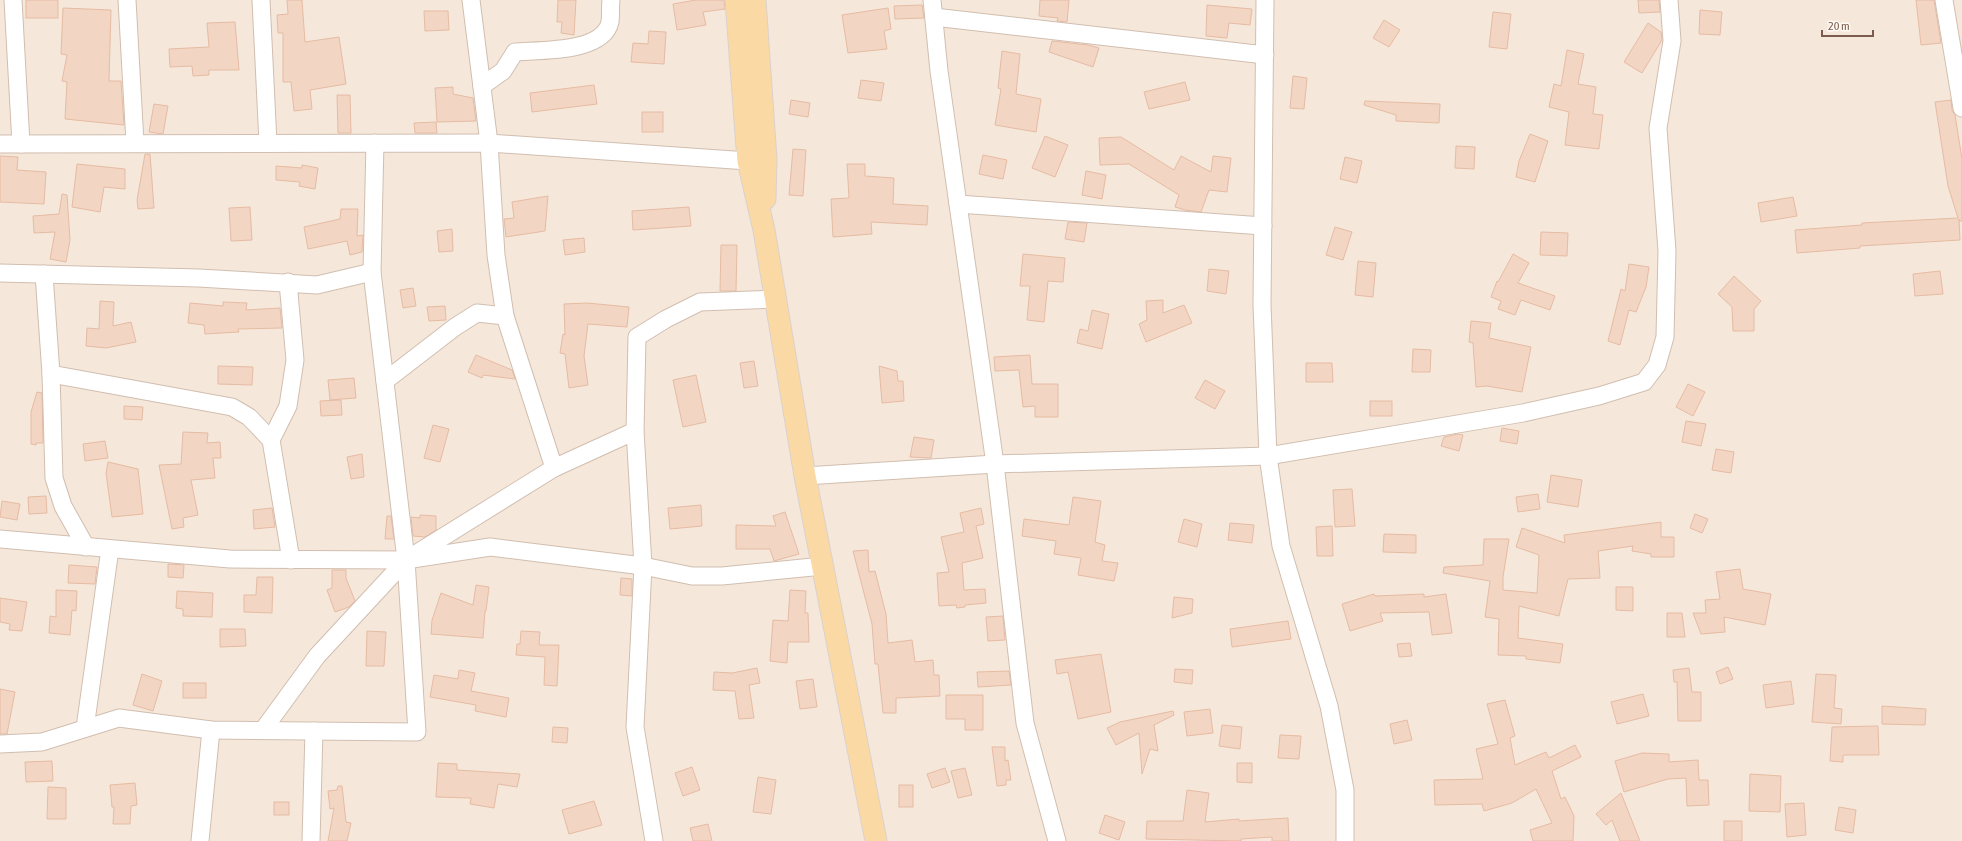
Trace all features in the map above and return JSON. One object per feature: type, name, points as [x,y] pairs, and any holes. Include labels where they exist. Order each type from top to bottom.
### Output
[{"type":"main road","points":[[736,0],[757,160],[764,230],[805,476],[876,841]]},
{"type":"main road","points":[[755,0],[757,160]]},
{"type":"street","points":[[13,0],[21,144]]},
{"type":"street","points":[[127,0],[135,144]]},
{"type":"street","points":[[261,0],[268,143]]},
{"type":"street","points":[[471,0],[489,143],[496,255],[505,316],[554,468]]},
{"type":"street","points":[[482,86],[503,71],[515,52],[567,49],[599,39],[610,23],[610,0]]},
{"type":"street","points":[[932,0],[939,71],[995,464],[1025,723],[1057,841]]},
{"type":"street","points":[[1265,0],[1262,305],[1268,456],[1281,546],[1329,706],[1345,790],[1345,841]]},
{"type":"street","points":[[805,476],[995,464],[1268,456],[1523,413],[1599,396],[1644,382],[1657,365],[1666,337],[1667,251],[1658,128],[1672,41],[1669,0]]},
{"type":"street","points":[[1944,0],[1962,108]]},
{"type":"street","points":[[934,17],[1265,55]]},
{"type":"street","points":[[0,744],[42,742],[119,718],[211,730],[417,732],[406,560],[372,272],[375,143]]},
{"type":"street","points":[[0,144],[489,143],[757,160]]},
{"type":"street","points":[[958,204],[1263,226]]},
{"type":"street","points":[[0,273],[288,282],[317,285],[372,272]]},
{"type":"street","points":[[44,274],[51,374],[54,478],[63,506],[86,547]]},
{"type":"street","points":[[271,440],[288,406],[295,360],[288,282]]},
{"type":"street","points":[[654,841],[635,727],[643,566],[635,431],[637,337],[666,319],[700,302],[776,299]]},
{"type":"street","points":[[385,381],[455,327],[477,313],[505,316]]},
{"type":"street","points":[[51,374],[232,407],[249,417],[271,440],[291,560]]},
{"type":"street","points":[[263,730],[318,656],[406,560],[554,468],[635,431]]},
{"type":"street","points":[[0,539],[230,559],[291,560],[406,560],[490,547],[643,566],[692,576],[722,576],[823,566]]},
{"type":"street","points":[[85,728],[110,549]]},
{"type":"street","points":[[200,841],[211,730]]},
{"type":"street","points":[[311,841],[314,731]]},
{"type":"shaded area","points":[[0,0],[1962,0],[1962,841],[0,841]]},
{"type":"building","points":[[26,0],[58,0],[58,18],[26,18]]},
{"type":"building","points":[[287,0],[302,0],[305,42],[339,37],[346,84],[310,90],[312,109],[294,111],[291,82],[283,82],[283,33],[278,33],[277,15],[288,14]]},
{"type":"building","points":[[558,0],[576,0],[574,35],[561,33],[562,22],[557,22]]},
{"type":"building","points":[[696,0],[724,0],[725,9],[703,12],[706,25],[677,30],[673,4]]},
{"type":"building","points":[[1040,0],[1069,0],[1067,22],[1057,21],[1058,18],[1039,16]]},
{"type":"building","points":[[1638,0],[1659,0],[1660,12],[1639,13]]},
{"type":"building","points":[[1916,0],[1934,0],[1941,43],[1921,45]]},
{"type":"building","points":[[922,5],[924,18],[895,19],[894,6]]},
{"type":"building","points":[[1207,5],[1252,9],[1250,25],[1229,23],[1227,38],[1206,36]]},
{"type":"building","points":[[63,8],[111,10],[109,81],[121,81],[124,125],[65,119],[67,82],[62,81],[67,55],[61,54]]},
{"type":"building","points":[[888,8],[891,29],[884,31],[887,49],[848,53],[842,15]]},
{"type":"building","points":[[1700,10],[1722,12],[1720,35],[1699,34]]},
{"type":"building","points":[[424,11],[448,11],[449,30],[425,31]]},
{"type":"building","points":[[1493,12],[1511,14],[1507,49],[1489,47]]},
{"type":"building","points":[[1384,20],[1400,30],[1389,47],[1373,38]]},
{"type":"building","points":[[235,22],[239,70],[209,70],[209,75],[193,76],[192,66],[170,67],[169,49],[209,47],[207,23]]},
{"type":"building","points":[[1648,23],[1661,32],[1662,40],[1642,73],[1624,62]]},
{"type":"building","points":[[649,31],[666,32],[664,64],[631,62],[633,43],[648,44]]},
{"type":"building","points":[[1052,41],[1088,45],[1099,48],[1093,67],[1049,52]]},
{"type":"building","points":[[1567,50],[1584,54],[1578,84],[1596,87],[1593,114],[1603,115],[1599,149],[1565,145],[1569,112],[1549,107],[1554,84],[1561,86]]},
{"type":"building","points":[[1002,51],[1020,54],[1016,94],[1041,99],[1036,132],[995,125],[1001,89],[998,88]]},
{"type":"building","points":[[1293,76],[1307,78],[1304,109],[1290,108]]},
{"type":"building","points":[[861,80],[884,83],[881,101],[858,98]]},
{"type":"building","points":[[1185,82],[1190,100],[1149,109],[1144,92]]},
{"type":"building","points":[[594,85],[597,104],[532,112],[530,93]]},
{"type":"building","points":[[453,87],[453,94],[473,98],[476,121],[437,122],[435,88]]},
{"type":"building","points":[[337,95],[350,95],[351,133],[338,133]]},
{"type":"building","points":[[791,100],[810,103],[808,117],[789,114]]},
{"type":"building","points":[[1951,100],[1962,159],[1962,221],[1959,221],[1960,240],[1860,246],[1860,248],[1797,253],[1795,230],[1862,225],[1862,223],[1958,218],[1948,186],[1935,102]]},
{"type":"building","points":[[1365,101],[1440,104],[1439,123],[1396,121],[1396,115],[1364,105]]},
{"type":"building","points":[[154,104],[168,106],[163,134],[149,132]]},
{"type":"building","points":[[642,112],[663,112],[663,132],[642,132]]},
{"type":"building","points":[[436,122],[437,133],[415,133],[414,123]]},
{"type":"building","points":[[1530,134],[1548,141],[1535,182],[1516,177],[1519,161]]},
{"type":"building","points":[[1045,136],[1068,145],[1055,177],[1032,168]]},
{"type":"building","points":[[1121,137],[1174,170],[1181,156],[1211,172],[1213,156],[1231,158],[1227,192],[1209,190],[1201,212],[1175,207],[1179,195],[1129,164],[1100,165],[1099,138]]},
{"type":"building","points":[[1456,146],[1475,147],[1474,169],[1455,168]]},
{"type":"building","points":[[793,149],[806,150],[803,196],[789,195]]},
{"type":"building","points":[[145,154],[150,154],[154,208],[138,209],[137,200]]},
{"type":"building","points":[[983,155],[1007,160],[1003,179],[979,174]]},
{"type":"building","points":[[0,156],[18,157],[17,170],[46,172],[44,204],[0,202]]},
{"type":"building","points":[[1345,157],[1362,161],[1357,183],[1340,179]]},
{"type":"building","points":[[77,164],[125,169],[125,189],[104,187],[100,212],[72,207]]},
{"type":"building","points":[[847,164],[865,164],[865,176],[894,178],[893,204],[928,206],[927,225],[871,222],[872,234],[833,237],[831,199],[849,198]]},
{"type":"building","points":[[302,165],[318,168],[315,189],[299,186],[300,182],[276,180],[276,166],[302,168]]},
{"type":"building","points":[[1086,171],[1106,175],[1102,199],[1082,195]]},
{"type":"building","points":[[62,194],[67,195],[70,240],[66,262],[50,259],[55,232],[34,233],[33,216],[59,214]]},
{"type":"building","points":[[548,196],[545,231],[506,237],[504,219],[514,218],[512,202]]},
{"type":"building","points":[[1793,197],[1797,216],[1761,222],[1758,203]]},
{"type":"building","points":[[250,207],[252,240],[231,241],[229,208]]},
{"type":"building","points":[[689,207],[691,226],[633,230],[632,211]]},
{"type":"building","points":[[341,209],[358,209],[357,236],[363,235],[362,252],[350,255],[347,241],[308,249],[304,227],[340,219]]},
{"type":"building","points":[[1068,222],[1087,223],[1084,242],[1065,239]]},
{"type":"building","points":[[1335,227],[1352,232],[1343,260],[1326,255]]},
{"type":"building","points":[[452,229],[453,251],[439,252],[437,231]]},
{"type":"building","points":[[1541,232],[1568,233],[1567,256],[1540,255]]},
{"type":"building","points":[[584,238],[585,252],[565,255],[563,240]]},
{"type":"building","points":[[721,245],[737,245],[736,291],[720,291]]},
{"type":"building","points":[[1023,254],[1065,258],[1063,282],[1048,281],[1044,322],[1027,320],[1030,286],[1020,286]]},
{"type":"building","points":[[1513,254],[1529,263],[1518,283],[1555,296],[1550,310],[1521,300],[1515,315],[1498,309],[1501,301],[1491,297],[1497,281],[1498,282]]},
{"type":"building","points":[[1358,261],[1376,263],[1373,297],[1355,295]]},
{"type":"building","points":[[1629,264],[1649,267],[1646,287],[1636,312],[1629,310],[1620,345],[1608,341],[1621,289],[1625,291]]},
{"type":"building","points":[[1209,269],[1229,271],[1226,294],[1207,291]]},
{"type":"building","points":[[1940,271],[1943,294],[1915,296],[1913,274]]},
{"type":"building","points":[[1734,276],[1761,301],[1754,309],[1754,331],[1733,331],[1732,307],[1718,294]]},
{"type":"building","points":[[413,288],[416,306],[403,308],[400,290]]},
{"type":"building","points":[[1163,300],[1163,313],[1184,305],[1192,323],[1146,342],[1139,324],[1147,320],[1146,301]]},
{"type":"building","points":[[100,301],[114,302],[113,326],[131,322],[136,342],[106,348],[86,346],[87,328],[99,329]]},
{"type":"building","points":[[223,302],[247,303],[246,310],[280,308],[282,328],[238,329],[239,332],[205,334],[204,325],[188,323],[190,303],[223,306]]},
{"type":"building","points":[[587,303],[629,307],[627,327],[588,324],[584,356],[588,385],[569,388],[565,354],[560,353],[563,334],[565,335],[564,304]]},
{"type":"building","points":[[445,306],[446,320],[429,321],[427,307]]},
{"type":"building","points":[[1092,310],[1109,314],[1102,349],[1077,343],[1080,329],[1088,331]]},
{"type":"building","points":[[1471,321],[1491,323],[1489,338],[1531,347],[1522,392],[1487,386],[1476,387],[1473,343],[1469,342]]},
{"type":"building","points":[[1413,349],[1431,350],[1430,372],[1412,372]]},
{"type":"building","points":[[476,355],[512,370],[515,379],[483,375],[482,378],[468,372]]},
{"type":"building","points":[[1030,355],[1032,384],[1058,384],[1058,417],[1035,417],[1035,406],[1023,407],[1019,370],[995,371],[994,357]]},
{"type":"building","points":[[754,361],[758,386],[744,388],[740,363]]},
{"type":"building","points":[[1306,363],[1332,363],[1333,382],[1306,382]]},
{"type":"building","points":[[218,366],[253,367],[252,385],[218,384]]},
{"type":"building","points":[[879,366],[897,371],[898,381],[903,381],[904,401],[882,403]]},
{"type":"building","points":[[696,375],[706,422],[683,427],[673,380]]},
{"type":"building","points":[[354,378],[356,398],[330,400],[328,380]]},
{"type":"building","points":[[1205,380],[1225,391],[1215,409],[1195,398]]},
{"type":"building","points":[[1688,384],[1705,392],[1693,416],[1676,407]]},
{"type":"building","points":[[37,392],[42,393],[43,443],[36,443],[36,445],[31,444],[31,412]]},
{"type":"building","points":[[341,400],[342,415],[321,416],[320,401]]},
{"type":"building","points":[[1370,401],[1392,401],[1392,416],[1370,416]]},
{"type":"building","points":[[124,406],[143,407],[142,420],[124,419]]},
{"type":"building","points":[[1686,421],[1706,424],[1701,446],[1682,442]]},
{"type":"building","points":[[433,425],[449,429],[440,462],[424,458]]},
{"type":"building","points":[[1502,428],[1519,431],[1517,444],[1500,441]]},
{"type":"building","points":[[183,432],[208,433],[207,443],[220,442],[221,458],[213,458],[215,478],[191,480],[198,515],[183,518],[184,527],[172,529],[159,465],[181,464]]},
{"type":"building","points":[[1458,434],[1463,435],[1459,451],[1441,446],[1444,437]]},
{"type":"building","points":[[914,437],[934,440],[931,458],[910,457]]},
{"type":"building","points":[[105,441],[108,458],[85,461],[83,444]]},
{"type":"building","points":[[1716,449],[1734,452],[1731,473],[1712,470]]},
{"type":"building","points":[[362,454],[364,477],[351,479],[347,457]]},
{"type":"building","points":[[108,462],[138,469],[143,514],[112,517],[106,473]]},
{"type":"building","points":[[1551,475],[1582,480],[1578,507],[1547,502]]},
{"type":"building","points":[[1352,489],[1355,526],[1335,527],[1333,490]]},
{"type":"building","points":[[1538,494],[1540,509],[1518,512],[1516,497]]},
{"type":"building","points":[[46,496],[47,513],[29,514],[28,497]]},
{"type":"building","points":[[1073,497],[1101,501],[1095,542],[1105,545],[1102,561],[1118,563],[1114,581],[1078,575],[1081,558],[1054,554],[1056,541],[1022,536],[1024,519],[1069,525]]},
{"type":"building","points":[[2,501],[20,504],[17,520],[0,517]]},
{"type":"building","points":[[701,505],[702,526],[670,529],[668,508]]},
{"type":"building","points":[[272,508],[275,527],[254,529],[253,510]]},
{"type":"building","points":[[981,508],[984,524],[976,526],[983,558],[962,563],[964,590],[985,589],[986,603],[965,605],[965,607],[957,608],[956,605],[939,606],[937,573],[949,572],[941,537],[964,532],[960,513]]},
{"type":"building","points":[[785,512],[799,554],[774,561],[770,549],[736,549],[736,525],[776,526],[773,516]]},
{"type":"building","points":[[1695,514],[1708,519],[1702,533],[1690,528]]},
{"type":"building","points":[[420,515],[436,516],[436,530],[425,537],[413,536],[411,517],[420,518]]},
{"type":"building","points":[[387,516],[391,516],[394,539],[385,539]]},
{"type":"building","points":[[1184,519],[1202,524],[1197,547],[1178,542]]},
{"type":"building","points":[[1661,522],[1661,537],[1674,537],[1674,557],[1651,557],[1651,554],[1632,551],[1633,546],[1598,551],[1600,578],[1568,579],[1559,616],[1519,606],[1518,638],[1563,644],[1560,663],[1526,659],[1526,656],[1498,655],[1499,619],[1485,617],[1490,581],[1443,573],[1444,567],[1483,565],[1484,539],[1509,539],[1503,577],[1503,590],[1537,593],[1539,555],[1516,547],[1522,528],[1565,543],[1564,535]]},
{"type":"building","points":[[1230,523],[1254,525],[1252,543],[1228,540]]},
{"type":"building","points":[[1332,526],[1333,556],[1317,556],[1316,527]]},
{"type":"building","points":[[1384,534],[1416,535],[1416,553],[1383,552]]},
{"type":"building","points":[[868,550],[869,572],[875,571],[886,614],[888,643],[912,640],[915,662],[933,660],[934,675],[939,675],[940,696],[896,698],[896,713],[883,713],[878,664],[875,664],[872,624],[853,551]]},
{"type":"building","points":[[168,564],[184,565],[183,578],[168,577]]},
{"type":"building","points":[[69,565],[97,567],[95,584],[68,583]]},
{"type":"building","points":[[1740,569],[1743,589],[1771,594],[1765,625],[1724,617],[1725,632],[1701,634],[1693,613],[1706,613],[1705,600],[1720,599],[1716,572]]},
{"type":"building","points":[[332,570],[346,570],[346,578],[355,601],[349,607],[335,612],[327,590],[332,588]]},
{"type":"building","points":[[257,577],[273,577],[272,613],[244,612],[244,595],[256,595]]},
{"type":"building","points":[[621,578],[632,579],[632,596],[620,595]]},
{"type":"building","points":[[476,585],[489,587],[483,638],[431,634],[432,620],[441,593],[473,605]]},
{"type":"building","points":[[1616,587],[1633,587],[1633,611],[1616,610]]},
{"type":"building","points":[[56,590],[77,591],[76,611],[72,610],[70,635],[49,633],[50,616],[56,617]]},
{"type":"building","points":[[790,590],[806,591],[805,613],[808,613],[809,642],[788,642],[787,663],[770,661],[773,620],[788,621]]},
{"type":"building","points":[[177,591],[213,593],[212,617],[183,616],[183,609],[176,608]]},
{"type":"building","points":[[1374,594],[1375,596],[1424,594],[1424,597],[1446,594],[1452,633],[1432,635],[1429,612],[1380,613],[1383,621],[1350,631],[1342,604]]},
{"type":"building","points":[[1174,597],[1193,599],[1192,613],[1172,618]]},
{"type":"building","points":[[0,598],[27,602],[22,631],[9,630],[10,624],[0,622]]},
{"type":"building","points":[[1667,613],[1682,613],[1685,637],[1667,637]]},
{"type":"building","points":[[1003,616],[1005,640],[988,641],[986,617]]},
{"type":"building","points":[[1288,621],[1291,639],[1232,647],[1230,629]]},
{"type":"building","points":[[220,629],[245,629],[246,646],[220,647]]},
{"type":"building","points":[[367,631],[386,632],[384,666],[366,666]]},
{"type":"building","points":[[521,631],[540,632],[539,645],[559,645],[557,686],[544,685],[545,657],[516,655],[517,644],[520,644]]},
{"type":"building","points":[[1410,643],[1412,656],[1399,657],[1397,644]]},
{"type":"building","points":[[1101,654],[1111,712],[1078,719],[1068,672],[1057,674],[1055,660]]},
{"type":"building","points":[[1728,667],[1733,679],[1720,684],[1716,672]]},
{"type":"building","points":[[757,668],[760,683],[749,685],[754,718],[739,719],[735,691],[713,690],[714,672],[732,673]]},
{"type":"building","points":[[1689,668],[1692,692],[1701,692],[1701,721],[1678,721],[1677,682],[1674,682],[1673,670]]},
{"type":"building","points":[[1175,669],[1193,670],[1192,684],[1174,682]]},
{"type":"building","points":[[459,670],[475,673],[471,691],[509,698],[506,717],[475,711],[476,705],[430,697],[434,675],[458,679]]},
{"type":"building","points":[[1009,671],[1011,685],[978,687],[977,672]]},
{"type":"building","points":[[142,674],[162,681],[153,711],[133,705]]},
{"type":"building","points":[[1816,674],[1836,675],[1834,708],[1842,709],[1841,724],[1812,722]]},
{"type":"building","points":[[813,679],[817,707],[800,709],[796,681]]},
{"type":"building","points":[[1791,681],[1794,704],[1766,708],[1763,685]]},
{"type":"building","points":[[183,683],[206,683],[206,698],[183,698]]},
{"type":"building","points":[[0,689],[15,692],[7,734],[0,734]]},
{"type":"building","points":[[1643,694],[1649,716],[1617,724],[1611,702]]},
{"type":"building","points":[[946,695],[983,695],[983,730],[965,730],[965,719],[946,719]]},
{"type":"building","points":[[1505,700],[1515,736],[1510,738],[1515,765],[1546,752],[1549,758],[1575,745],[1581,757],[1552,771],[1561,799],[1565,797],[1574,816],[1573,841],[1533,841],[1530,830],[1552,823],[1536,789],[1512,803],[1484,811],[1482,804],[1435,805],[1434,780],[1483,779],[1476,749],[1498,744],[1487,704]]},
{"type":"building","points":[[1882,706],[1926,709],[1925,725],[1882,724]]},
{"type":"building","points":[[1210,709],[1213,733],[1187,736],[1184,712]]},
{"type":"building","points":[[1173,711],[1174,715],[1154,725],[1158,751],[1150,749],[1142,774],[1139,733],[1116,745],[1107,728],[1120,722]]},
{"type":"building","points":[[1407,720],[1412,740],[1394,744],[1390,724]]},
{"type":"building","points":[[1222,725],[1242,727],[1240,749],[1219,746]]},
{"type":"building","points":[[1878,726],[1879,755],[1843,755],[1843,762],[1830,761],[1832,727]]},
{"type":"building","points":[[553,727],[568,728],[567,743],[552,742]]},
{"type":"building","points":[[1280,735],[1301,736],[1299,759],[1278,758]]},
{"type":"building","points":[[992,747],[1005,747],[1005,761],[1008,760],[1011,780],[1006,780],[1006,785],[997,786]]},
{"type":"building","points":[[1642,753],[1669,754],[1669,762],[1698,760],[1699,780],[1708,780],[1709,805],[1687,806],[1686,778],[1668,779],[1624,792],[1615,761]]},
{"type":"building","points":[[52,761],[53,781],[26,782],[25,762]]},
{"type":"building","points":[[438,763],[457,764],[457,770],[520,774],[517,787],[498,784],[494,808],[470,804],[471,798],[436,797]]},
{"type":"building","points":[[1237,763],[1252,763],[1252,783],[1237,782]]},
{"type":"building","points":[[692,767],[700,790],[683,796],[675,773]]},
{"type":"building","points":[[945,768],[950,782],[932,788],[927,774]]},
{"type":"building","points":[[965,768],[972,795],[958,798],[951,771]]},
{"type":"building","points":[[1750,774],[1781,776],[1780,812],[1749,811]]},
{"type":"building","points":[[758,777],[776,780],[771,814],[753,812]]},
{"type":"building","points":[[135,783],[137,805],[131,806],[130,824],[113,824],[114,807],[112,807],[110,785]]},
{"type":"building","points":[[899,785],[913,785],[913,807],[899,807]]},
{"type":"building","points":[[338,786],[342,786],[346,822],[351,823],[347,841],[328,841],[334,808],[330,809],[328,791],[337,790]]},
{"type":"building","points":[[48,787],[66,788],[66,819],[47,819]]},
{"type":"building","points":[[1187,790],[1209,793],[1205,822],[1239,819],[1239,821],[1288,818],[1289,841],[1272,841],[1272,837],[1241,839],[1241,841],[1146,839],[1147,821],[1183,821]]},
{"type":"building","points":[[1621,793],[1640,841],[1620,841],[1612,820],[1606,825],[1596,814]]},
{"type":"building","points":[[594,801],[602,825],[569,834],[562,810]]},
{"type":"building","points":[[274,802],[289,802],[289,815],[274,815]]},
{"type":"building","points":[[1804,803],[1806,835],[1787,837],[1785,804]]},
{"type":"building","points":[[1839,807],[1856,810],[1853,833],[1835,830]]},
{"type":"building","points":[[1105,815],[1125,822],[1119,840],[1099,833]]},
{"type":"building","points":[[1724,821],[1742,821],[1742,841],[1724,841]]},
{"type":"building","points":[[708,824],[712,841],[693,841],[690,828]]}]
